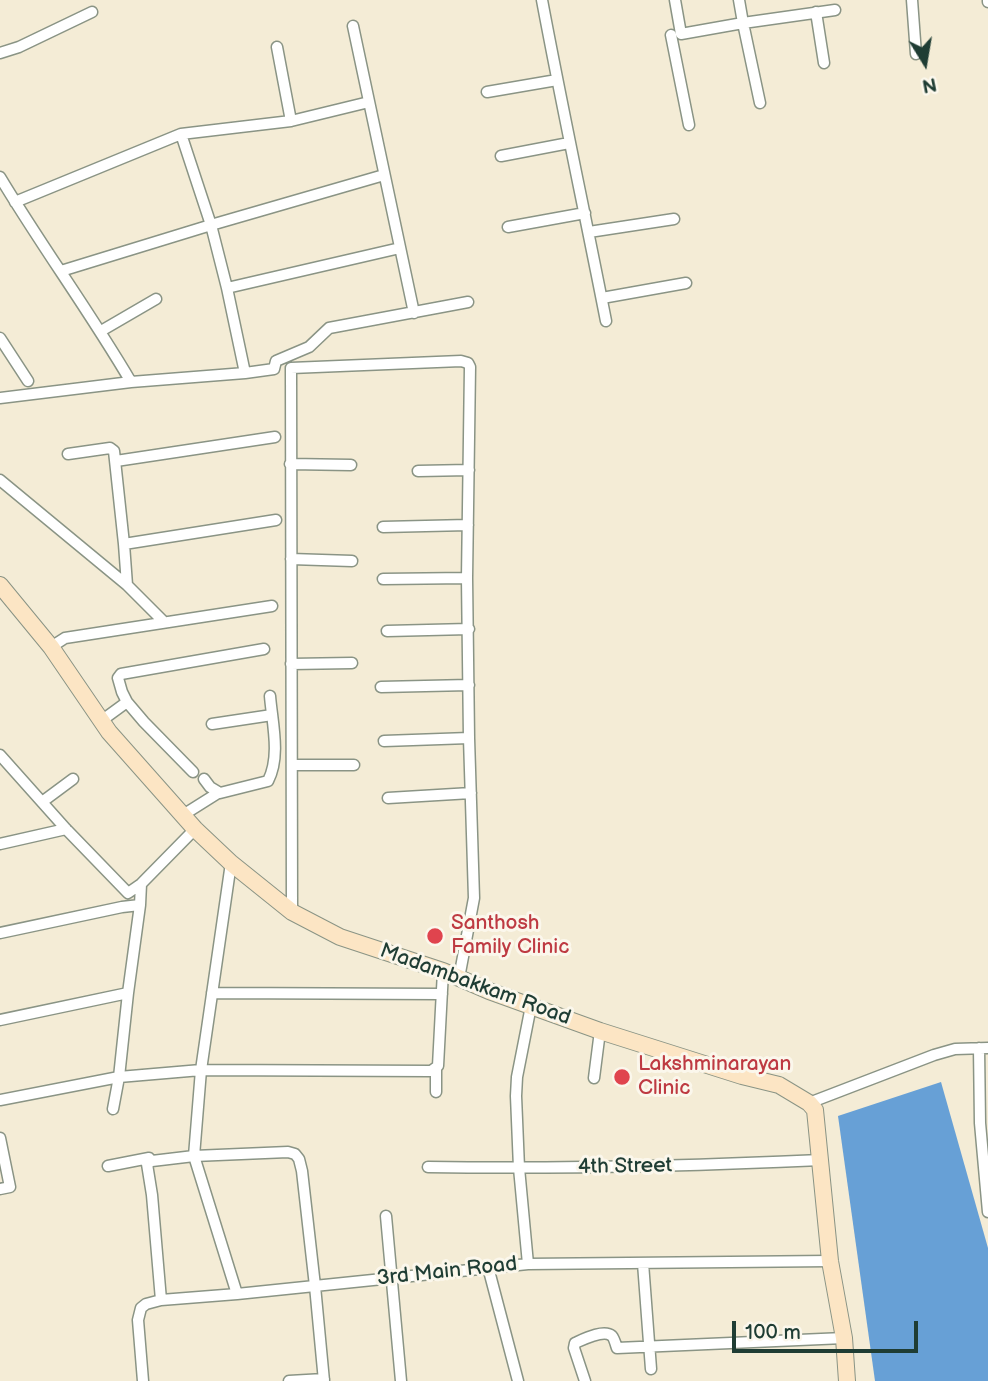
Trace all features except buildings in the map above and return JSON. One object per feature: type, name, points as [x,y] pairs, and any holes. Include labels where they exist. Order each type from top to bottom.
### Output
[{"type":"street","points":[[542,0],[606,321]]},
{"type":"street","points":[[676,0],[671,36],[689,125]]},
{"type":"street","points":[[739,0],[760,103]]},
{"type":"street","points":[[912,0],[916,54]]},
{"type":"street","points":[[671,36],[835,10]]},
{"type":"street","points":[[0,53],[19,47],[92,12]]},
{"type":"street","points":[[816,12],[824,64]]},
{"type":"street","points":[[353,26],[414,313]]},
{"type":"street","points":[[277,47],[291,121]]},
{"type":"street","points":[[487,92],[557,80]]},
{"type":"street","points":[[15,202],[181,134],[291,121],[369,102]]},
{"type":"street","points":[[181,134],[211,225],[245,373]]},
{"type":"street","points":[[501,156],[569,143]]},
{"type":"street","points":[[61,271],[384,176]]},
{"type":"street","points":[[0,177],[101,331],[131,382]]},
{"type":"street","points":[[508,227],[585,213]]},
{"type":"street","points":[[589,232],[674,219]]},
{"type":"street","points":[[227,288],[400,248]]},
{"type":"street","points":[[601,298],[686,283]]},
{"type":"street","points":[[101,331],[156,299]]},
{"type":"street","points":[[0,398],[131,382],[274,369],[276,361],[309,347],[329,328],[468,302]]},
{"type":"street","points":[[0,338],[28,381]]},
{"type":"street","points":[[292,912],[291,368],[461,361],[468,363],[467,578],[474,898],[458,978]]},
{"type":"street","points":[[116,461],[275,437]]},
{"type":"street","points":[[68,454],[110,448],[114,451],[127,585]]},
{"type":"street","points":[[290,464],[351,465]]},
{"type":"street","points":[[418,471],[468,470]]},
{"type":"street","points":[[0,480],[127,585],[164,622]]},
{"type":"street","points":[[124,544],[276,520]]},
{"type":"street","points":[[383,527],[468,525]]},
{"type":"street","points":[[291,559],[352,561]]},
{"type":"street","points":[[383,579],[467,578]]},
{"type":"street","name":"Madambakkam Road","points":[[0,585],[51,647],[109,732],[195,829],[231,863],[292,912],[340,937],[443,971],[600,1031],[779,1085],[809,1103]]},
{"type":"street","points":[[51,647],[65,638],[272,606]]},
{"type":"street","points":[[387,631],[469,629]]},
{"type":"street","points":[[192,772],[127,702],[121,692],[118,678],[121,674],[264,649]]},
{"type":"street","points":[[291,664],[352,663]]},
{"type":"street","points":[[381,687],[469,685]]},
{"type":"street","points":[[183,815],[218,793],[268,781],[273,767],[274,746],[270,696]]},
{"type":"street","points":[[102,721],[127,702]]},
{"type":"street","points":[[212,724],[272,715]]},
{"type":"street","points":[[384,741],[469,738]]},
{"type":"street","points":[[0,755],[128,893]]},
{"type":"street","points":[[292,765],[354,765]]},
{"type":"street","points":[[41,802],[73,779]]},
{"type":"street","points":[[204,779],[218,793]]},
{"type":"street","points":[[388,798],[471,793]]},
{"type":"street","points":[[0,844],[66,829]]},
{"type":"street","points":[[122,907],[128,893],[141,884],[195,829]]},
{"type":"street","points":[[231,863],[201,1070],[194,1156],[237,1294]]},
{"type":"street","points":[[113,1110],[141,905],[141,884]]},
{"type":"street","points":[[0,933],[141,905]]},
{"type":"street","points":[[436,1092],[443,971]]},
{"type":"street","points":[[0,1020],[128,993]]},
{"type":"street","points":[[212,993],[442,994]]},
{"type":"street","points":[[528,1264],[519,1168],[516,1096],[517,1077],[531,1006]]},
{"type":"street","points":[[594,1078],[600,1031]]},
{"type":"street","points":[[847,1381],[844,1338],[830,1261],[815,1110],[809,1103],[934,1055],[955,1049],[984,1048],[980,1114],[988,1212]]},
{"type":"street","points":[[0,1100],[119,1077],[201,1070],[436,1069]]},
{"type":"street","points":[[0,1138],[10,1187],[0,1189]]},
{"type":"street","points":[[143,1381],[139,1313],[146,1304],[161,1300],[147,1164],[150,1159],[146,1146]]},
{"type":"street","points":[[108,1166],[150,1159],[194,1156],[288,1152],[295,1154],[302,1171],[324,1380],[289,1381]]},
{"type":"street","name":"4th Street","points":[[428,1167],[681,1166],[821,1160]]},
{"type":"street","points":[[386,1216],[401,1381]]},
{"type":"street","name":"3rd Main Road","points":[[161,1300],[528,1264],[830,1261]]},
{"type":"street","points":[[643,1264],[651,1369]]},
{"type":"street","points":[[488,1268],[518,1381]]},
{"type":"street","points":[[585,1381],[574,1348],[576,1343],[590,1336],[608,1334],[613,1337],[618,1348],[844,1338]]},
{"type":"water","points":[[941,1082],[988,1248],[988,1381],[875,1381],[838,1116]]},
{"type":"place","name":"Santhosh Family Clinic","points":[[435,936]]},
{"type":"place","name":"Lakshminarayan Clinic","points":[[622,1077]]}]
